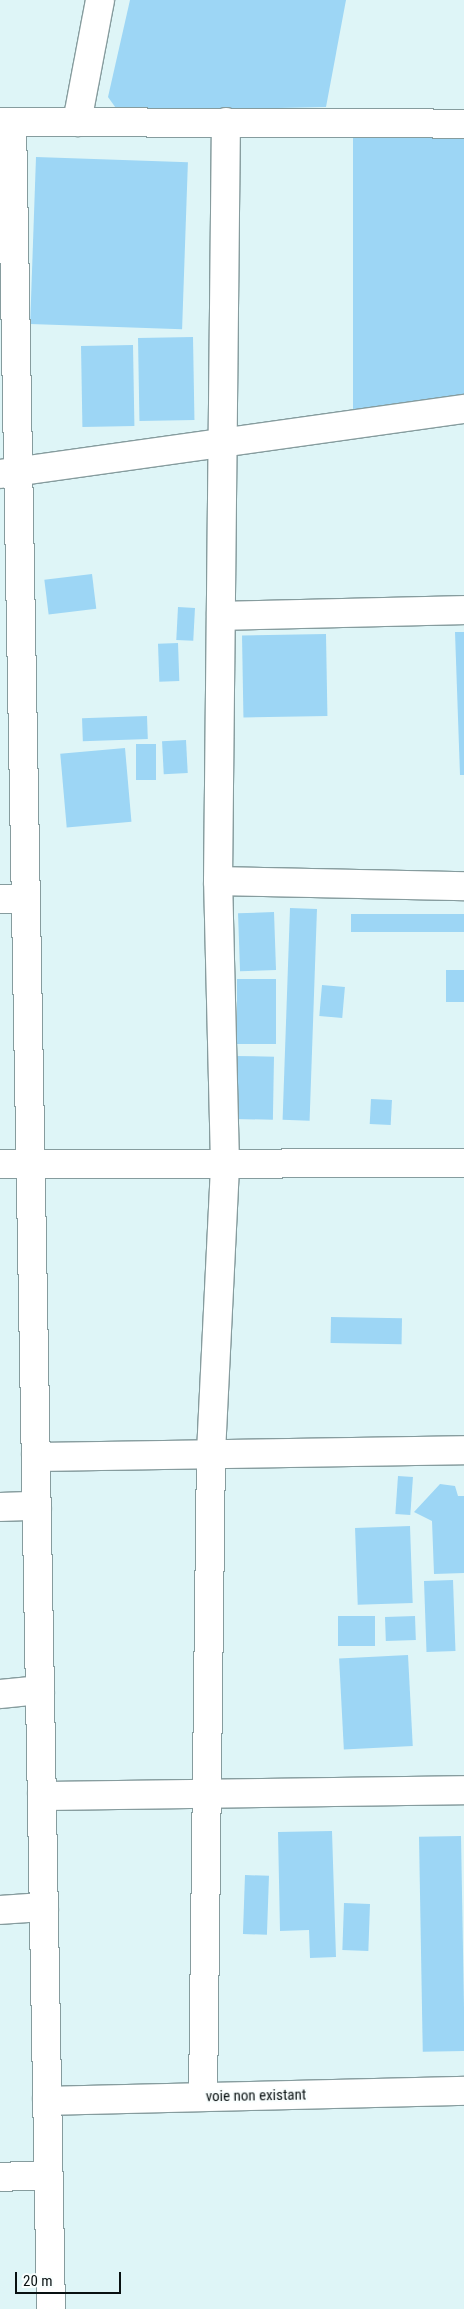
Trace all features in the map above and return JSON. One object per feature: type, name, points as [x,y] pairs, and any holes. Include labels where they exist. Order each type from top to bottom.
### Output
[{"type":"street","points":[[77,122],[100,0]]},
{"type":"street","points":[[51,2309],[32,1164],[13,899],[6,122],[464,124]]},
{"type":"street","points":[[203,2097],[211,1453],[225,1164],[218,881],[226,122]]},
{"type":"street","points":[[9,473],[464,409]]},
{"type":"street","points":[[221,616],[464,610]]},
{"type":"street","points":[[218,881],[464,886]]},
{"type":"street","points":[[0,1164],[464,1164]]},
{"type":"street","points":[[36,1457],[464,1450]]},
{"type":"street","points":[[0,1507],[37,1506]]},
{"type":"street","points":[[0,1694],[40,1690]]},
{"type":"street","points":[[42,1796],[464,1790]]},
{"type":"street","points":[[0,1910],[44,1907]]},
{"type":"street","name":"voie non existant","points":[[47,2101],[464,2091]]},
{"type":"street","points":[[0,2177],[48,2176]]},
{"type":"building","points":[[130,0],[346,0],[326,107],[118,111],[108,97]]},
{"type":"building","points":[[353,137],[464,137],[464,415],[353,415]]},
{"type":"building","points":[[36,157],[188,162],[182,329],[30,324]]},
{"type":"building","points":[[193,337],[194,420],[139,421],[138,338]]},
{"type":"building","points":[[133,345],[134,426],[82,427],[81,346]]},
{"type":"building","points":[[92,574],[96,609],[49,615],[44,580]]},
{"type":"building","points":[[178,607],[195,608],[193,641],[176,640]]},
{"type":"building","points":[[455,632],[464,632],[464,775],[460,775]]},
{"type":"building","points":[[326,634],[327,716],[243,717],[242,635]]},
{"type":"building","points":[[178,643],[179,681],[159,682],[158,644]]},
{"type":"building","points":[[147,716],[148,739],[83,741],[82,718]]},
{"type":"building","points":[[186,740],[188,773],[164,774],[162,741]]},
{"type":"building","points":[[136,744],[156,744],[156,780],[136,780]]},
{"type":"building","points":[[125,748],[131,822],[67,827],[60,754]]},
{"type":"building","points":[[290,908],[317,909],[310,1121],[283,1120]]},
{"type":"building","points":[[274,912],[276,970],[240,971],[238,913]]},
{"type":"building","points":[[351,914],[464,914],[464,932],[351,932]]},
{"type":"building","points":[[446,970],[464,970],[464,1002],[446,1002]]},
{"type":"building","points":[[237,979],[276,979],[276,1044],[237,1044]]},
{"type":"building","points":[[322,985],[345,987],[342,1018],[319,1016]]},
{"type":"building","points":[[235,1056],[274,1057],[273,1120],[234,1119]]},
{"type":"building","points":[[371,1099],[392,1100],[391,1125],[370,1124]]},
{"type":"building","points":[[331,1317],[402,1318],[402,1344],[331,1343]]},
{"type":"building","points":[[398,1476],[413,1477],[410,1515],[395,1514]]},
{"type":"building","points":[[440,1484],[455,1486],[458,1496],[464,1496],[464,1573],[434,1574],[432,1521],[414,1512]]},
{"type":"building","points":[[410,1526],[413,1603],[358,1605],[355,1528]]},
{"type":"building","points":[[453,1580],[455,1651],[426,1652],[424,1581]]},
{"type":"building","points":[[338,1616],[375,1616],[375,1646],[338,1646]]},
{"type":"building","points":[[415,1616],[416,1640],[386,1641],[385,1617]]},
{"type":"building","points":[[408,1655],[413,1746],[344,1749],[339,1659]]},
{"type":"building","points":[[332,1831],[336,1957],[310,1958],[309,1930],[280,1931],[278,1832]]},
{"type":"building","points":[[461,1836],[464,2051],[423,2052],[419,1837]]},
{"type":"building","points":[[245,1875],[269,1876],[267,1935],[243,1934]]},
{"type":"building","points":[[344,1903],[370,1904],[368,1951],[342,1950]]}]
